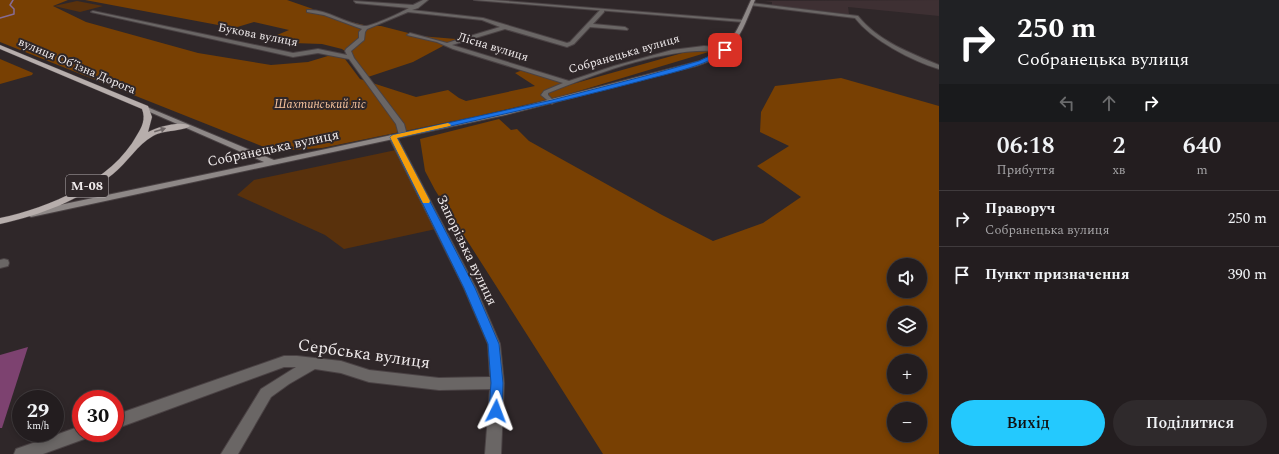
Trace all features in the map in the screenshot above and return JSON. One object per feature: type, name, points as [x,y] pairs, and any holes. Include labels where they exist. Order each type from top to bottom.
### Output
[{"type":"highway","name":"вулиця Обʼїзна Дорога","points":[[0,47],[144,108],[148,113],[146,126],[138,144],[120,164],[96,181],[53,205],[27,215]]},
{"type":"highway","points":[[138,144],[148,134],[157,130],[186,126]]},
{"type":"highway","name":"Собранецька вулиця","points":[[0,221],[27,215]]},
{"type":"main road","name":"Собранецька вулиця","points":[[27,215],[552,102],[693,65],[714,57],[725,50],[737,35],[752,2]]},
{"type":"main road","name":"вулиця Обʼїзна Дорога","points":[[144,108],[272,162]]},
{"type":"street","points":[[309,11],[325,14],[365,28],[379,24],[409,11],[426,0]]},
{"type":"street","points":[[476,0],[743,21]]},
{"type":"street","points":[[356,2],[416,7]]},
{"type":"street","points":[[752,2],[856,17],[864,27],[887,42],[939,67]]},
{"type":"street","points":[[409,11],[483,19],[505,28],[567,45],[572,43],[602,11]]},
{"type":"street","name":"Букова вулиця","points":[[93,12],[293,55],[318,51],[349,55]]},
{"type":"street","points":[[590,25],[625,29]]},
{"type":"street","points":[[365,28],[362,32],[362,39],[349,55],[400,124],[398,136]]},
{"type":"street","points":[[448,44],[505,28]]},
{"type":"street","name":"Лісна вулиця","points":[[410,36],[448,44],[455,48],[569,83]]},
{"type":"street","name":"Собранецька вулиця","points":[[552,102],[544,95],[569,83],[617,67],[682,49],[705,48],[725,50]]},
{"type":"street","name":"Запорізька вулиця","points":[[398,136],[470,288],[494,344],[497,383],[493,454]]},
{"type":"street","name":"Сербська вулиця","points":[[124,419],[284,362],[298,361],[340,367],[369,376],[432,384],[497,383]]},
{"type":"street","points":[[229,454],[266,393],[284,380],[312,364]]},
{"type":"street","points":[[22,454],[72,436]]},
{"type":"shaded area","points":[[939,0],[939,16],[848,7],[849,14],[772,5],[772,2],[764,1]]},
{"type":"shaded area","points":[[77,1],[103,6],[80,12],[54,6]]},
{"type":"shaded area","points":[[396,150],[436,229],[344,249],[325,235],[237,195],[254,180]]},
{"type":"green space","name":"Шахтинський ліс","points":[[0,0],[68,0],[53,6],[86,22],[198,53],[271,65],[308,62],[331,55],[345,59],[360,79],[416,97],[448,90],[466,101],[535,86],[515,73],[525,69],[569,85],[693,50],[712,51],[559,97],[478,116],[322,148],[274,151],[0,42]]},
{"type":"green space","name":"Шахтинський ліс","points":[[85,0],[287,0],[313,9],[309,12],[368,26],[381,26],[420,36],[456,39],[413,62],[365,78],[354,58],[342,49],[322,44],[293,43],[270,38],[289,30],[254,22],[234,28]]},
{"type":"green space","points":[[0,59],[33,73],[32,75],[0,84]]},
{"type":"green space","points":[[841,78],[939,106],[939,454],[603,454],[435,190],[425,171],[420,139],[499,119],[511,130],[517,129],[529,141],[662,215],[713,241],[763,223],[801,197],[757,166],[789,146],[760,132],[761,112],[775,86]]},
{"type":"building","points":[[28,347],[14,390],[12,390],[12,397],[2,428],[0,428],[0,355]]},
{"type":"waterway","points":[[0,18],[14,14],[14,9],[10,5],[13,0]]},
{"type":"slow traffic","points":[[426,201],[393,137],[448,125]]},
{"type":"route","points":[[496,411],[497,383],[494,344],[470,288],[393,137],[552,102],[693,65],[710,59],[725,50]]}]
